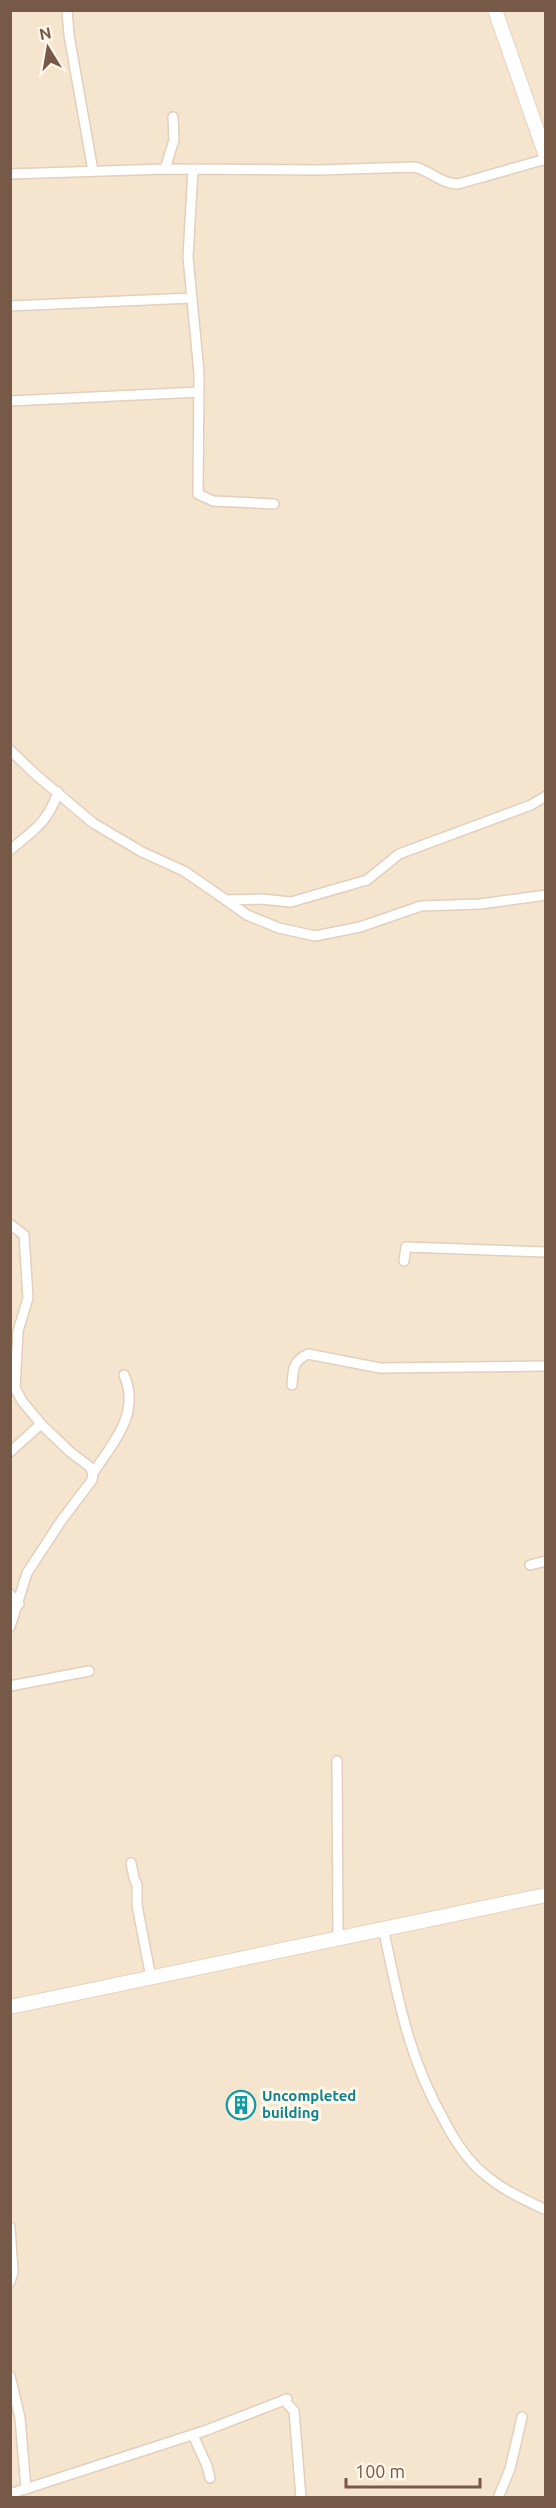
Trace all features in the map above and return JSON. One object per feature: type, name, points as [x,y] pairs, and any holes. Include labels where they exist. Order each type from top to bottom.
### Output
[{"type":"main road","points":[[495,10],[542,132],[546,157]]},
{"type":"main road","points":[[10,2007],[338,1939],[383,1927],[546,1895]]},
{"type":"street","points":[[67,10],[69,35],[92,152],[93,171]]},
{"type":"street","points":[[165,169],[174,140],[173,117]]},
{"type":"street","points":[[10,174],[165,169],[414,167],[425,169],[448,184],[458,184],[546,157]]},
{"type":"street","points":[[193,170],[188,257],[199,373],[198,494],[213,501],[274,504]]},
{"type":"street","points":[[10,306],[191,298]]},
{"type":"street","points":[[10,401],[199,392]]},
{"type":"street","points":[[10,750],[93,823],[141,852],[184,872],[247,915],[279,928],[315,936],[360,927],[421,906],[480,904],[546,895]]},
{"type":"street","points":[[10,850],[42,825],[52,811],[58,792]]},
{"type":"street","points":[[226,900],[261,899],[291,902],[367,880],[399,854],[531,805],[546,796]]},
{"type":"street","points":[[10,1224],[24,1235],[28,1298],[18,1331],[15,1388],[22,1401],[41,1424],[69,1451],[90,1467],[93,1473]]},
{"type":"street","points":[[404,1261],[406,1247],[546,1252]]},
{"type":"street","points":[[292,1385],[294,1365],[299,1358],[308,1354],[380,1368],[546,1366]]},
{"type":"street","points":[[10,1627],[27,1573],[61,1521],[92,1480],[93,1473],[119,1434],[129,1412],[130,1390],[124,1376]]},
{"type":"street","points":[[10,1452],[41,1424]]},
{"type":"street","points":[[530,1565],[546,1561]]},
{"type":"street","points":[[10,1594],[19,1604]]},
{"type":"street","points":[[10,1686],[89,1671]]},
{"type":"street","points":[[337,1761],[338,1939]]},
{"type":"street","points":[[131,1863],[152,1978]]},
{"type":"street","points":[[383,1927],[406,2035],[432,2099],[461,2150],[482,2172],[510,2192],[546,2210]]},
{"type":"street","points":[[10,2227],[13,2272],[10,2282]]},
{"type":"street","points":[[10,2376],[20,2418],[26,2489]]},
{"type":"street","points":[[10,2494],[193,2435],[286,2400],[294,2411],[301,2498]]},
{"type":"street","points":[[498,2498],[510,2469],[522,2417]]},
{"type":"street","points":[[193,2435],[210,2478]]},
{"type":"shaded area","points":[[11,11],[545,11],[545,2497],[11,2497]]},
{"type":"place","name":"Uncompleted building","points":[[241,2105]]}]
